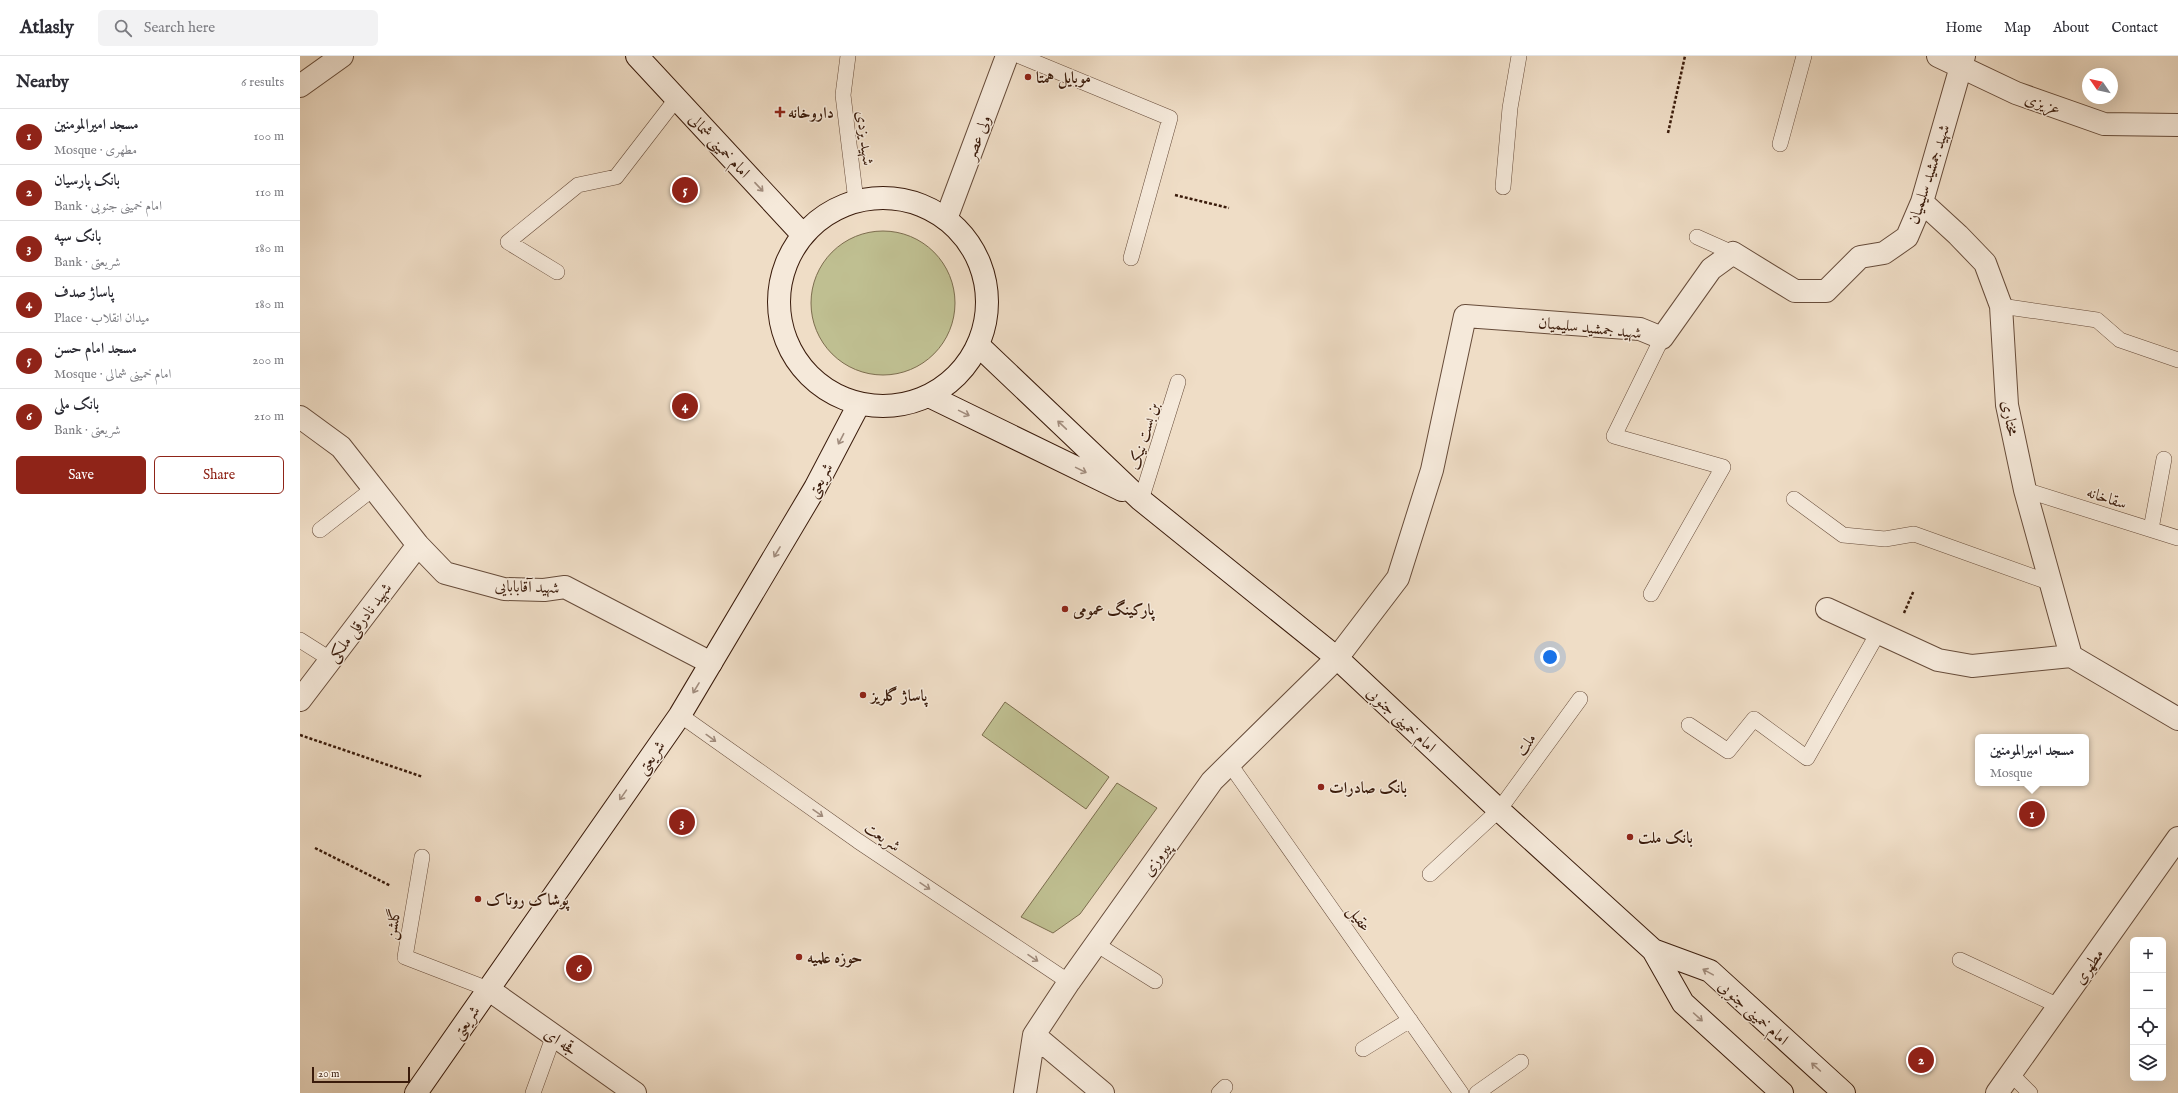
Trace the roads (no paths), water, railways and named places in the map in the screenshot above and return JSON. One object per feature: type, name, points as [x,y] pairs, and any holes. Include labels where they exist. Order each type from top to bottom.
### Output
[{"type":"street","points":[[300,86],[342,56]]},
{"type":"street","name":"ولی عصر","points":[[946,219],[1007,56]]},
{"type":"street","name":"عزیزی","points":[[1938,56],[1962,61],[2016,93],[2104,124],[2178,125]]},
{"type":"street","name":"امام خمینی شمالی","points":[[647,60],[677,98],[803,235]]},
{"type":"street","name":"شهید جمشید سلیمیان","points":[[1338,658],[1398,578],[1432,470],[1465,316],[1640,329],[1662,338],[1710,269],[1733,253],[1795,291],[1826,291],[1860,258],[1884,253],[1907,237],[1922,202],[1962,61]]},
{"type":"street","points":[[887,198],[910,202],[918,204],[946,219],[970,244],[984,276],[987,311],[978,345],[966,366],[949,383],[929,396],[894,406],[859,404],[826,391],[800,367],[783,335],[778,300],[785,265],[803,235],[827,214],[856,201],[887,198]]},
{"type":"street","name":"مختاری","points":[[1922,202],[1958,235],[1985,263],[2001,306],[2007,405],[2025,490],[2071,656]]},
{"type":"street","points":[[978,345],[1142,500]]},
{"type":"street","points":[[929,396],[1142,500]]},
{"type":"street","name":"شریعتی","points":[[416,1093],[680,715],[816,488],[859,404]]},
{"type":"street","name":"شهید آقابابایی","points":[[300,417],[341,447],[418,545],[446,573],[504,589],[544,590],[565,587],[711,663]]},
{"type":"street","name":"امام خمینی جنوبی","points":[[1142,500],[1338,658],[1499,810],[1653,950],[1683,1003],[1773,1090]]},
{"type":"street","name":"شهید نادرقلی ملکی","points":[[300,700],[418,545]]},
{"type":"street","points":[[1827,609],[1938,660],[1972,666],[2071,656],[2178,719]]},
{"type":"street","name":"پیروزی","points":[[1025,1093],[1034,1034],[1069,982],[1212,781],[1338,658]]},
{"type":"street","name":"مطهری","points":[[1997,1093],[2059,1006],[2175,850]]},
{"type":"street","name":"امام خمینی جنوبی","points":[[1653,950],[1710,972],[1844,1093]]},
{"type":"street","name":"قجه ای","points":[[488,989],[635,1093]]},
{"type":"street","points":[[1034,1034],[1103,1093]]},
{"type":"lane","name":"شهید یزدی","points":[[848,56],[843,95],[856,201]]},
{"type":"lane","points":[[1020,56],[1170,118],[1131,258]]},
{"type":"lane","points":[[1503,187],[1510,108],[1519,56]]},
{"type":"lane","points":[[1780,144],[1804,56]]},
{"type":"lane","points":[[557,272],[508,242],[578,185],[616,178],[677,98]]},
{"type":"lane","points":[[1697,236],[1733,253]]},
{"type":"lane","points":[[2001,306],[2097,320],[2120,340],[2178,360]]},
{"type":"lane","points":[[1651,594],[1723,467],[1614,436],[1662,338]]},
{"type":"lane","name":"بن بست نیک","points":[[1142,500],[1178,382]]},
{"type":"lane","points":[[2151,530],[2164,459]]},
{"type":"lane","points":[[320,530],[374,488]]},
{"type":"lane","name":"سقاخانه","points":[[2025,490],[2178,538]]},
{"type":"lane","points":[[1794,499],[1843,535],[1885,539],[1914,534],[2050,583]]},
{"type":"lane","points":[[1689,725],[1728,751],[1754,719],[1807,758],[1878,633]]},
{"type":"lane","points":[[300,640],[330,659]]},
{"type":"lane","name":"ملت","points":[[1430,874],[1499,810],[1580,699]]},
{"type":"lane","name":"شریعت","points":[[680,715],[858,841],[1069,982]]},
{"type":"lane","name":"عقیل","points":[[1229,763],[1461,1093]]},
{"type":"lane","name":"گلشن","points":[[422,857],[405,957],[488,989]]},
{"type":"lane","points":[[1096,944],[1155,982]]},
{"type":"lane","points":[[1960,960],[2059,1006]]},
{"type":"lane","points":[[1364,1049],[1410,1020]]},
{"type":"lane","points":[[533,1093],[554,1035]]},
{"type":"lane","points":[[1477,1093],[1521,1062]]},
{"type":"lane","points":[[2011,1074],[2030,1093]]},
{"type":"place","name":"موبایل همتا","points":[[1028,77]]},
{"type":"place","name":"داروخانه","points":[[780,112]]},
{"type":"place","name":"مسجد امام حسن","points":[[685,190]]},
{"type":"place","name":"پاساژ صدف","points":[[685,406]]},
{"type":"place","name":"پارکینگ عمومی","points":[[1065,609]]},
{"type":"place","name":"پاساژ گلریز","points":[[863,695]]},
{"type":"place","name":"بانک صادرات","points":[[1321,787]]},
{"type":"place","name":"مسجد امیرالمومنین","points":[[2032,814]]},
{"type":"place","name":"بانک سپه","points":[[682,822]]},
{"type":"place","name":"بانک ملت","points":[[1630,837]]},
{"type":"place","name":"پوشاک روناک","points":[[478,899]]},
{"type":"place","name":"حوزه علمیه","points":[[799,957]]},
{"type":"place","name":"بانک ملی","points":[[579,968]]},
{"type":"place","name":"بانک پارسیان","points":[[1921,1060]]}]
